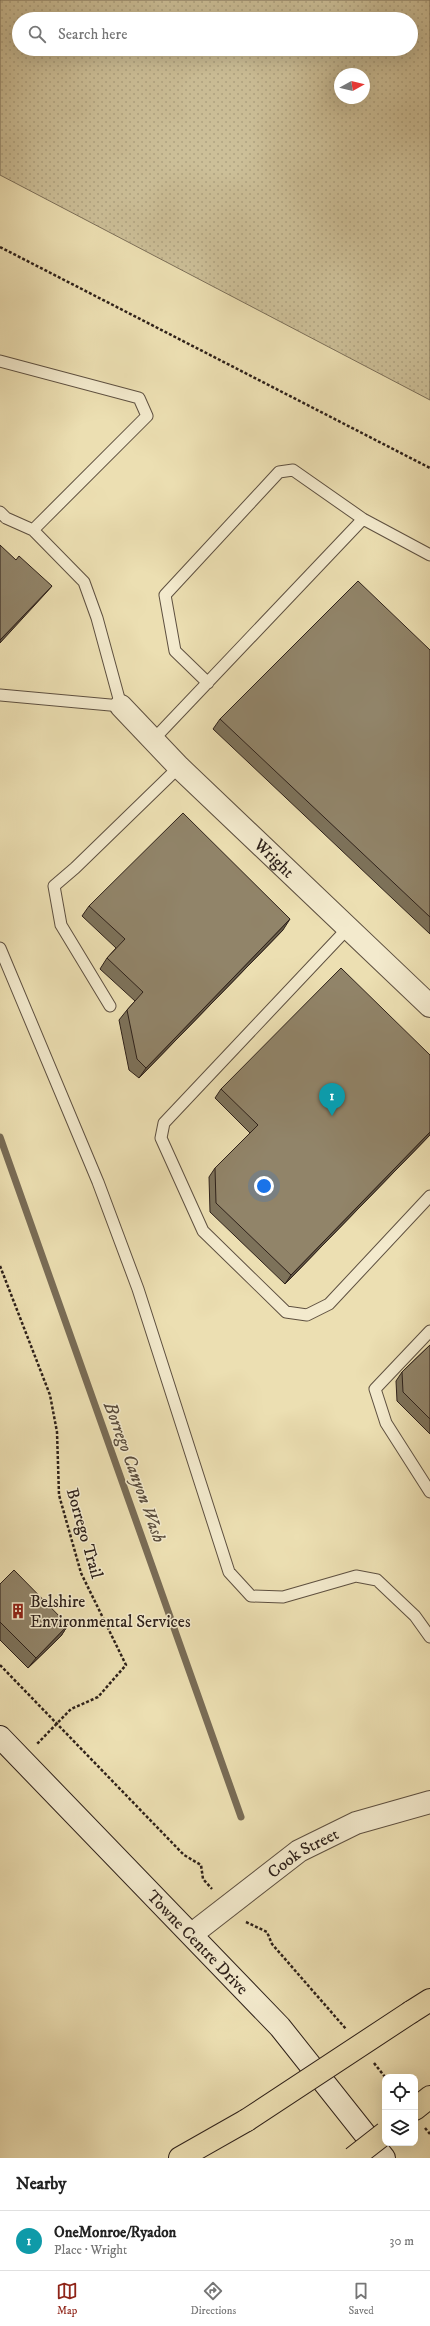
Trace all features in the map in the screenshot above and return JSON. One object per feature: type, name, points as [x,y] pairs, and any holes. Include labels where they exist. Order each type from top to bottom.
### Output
[{"type":"highway","points":[[180,2158],[247,2120],[430,2000]]},
{"type":"highway","points":[[418,2107],[430,2097]]},
{"type":"highway","points":[[353,2158],[382,2135]]},
{"type":"street","name":"Wright","points":[[121,706],[179,767],[430,1006]]},
{"type":"street","name":"Towne Centre Drive","points":[[0,1737],[192,1934],[280,2027],[384,2158]]},
{"type":"street","name":"Cook Street","points":[[192,1934],[299,1851],[356,1823],[430,1802]]},
{"type":"lane","points":[[0,360],[139,398],[147,416],[33,530]]},
{"type":"lane","points":[[208,683],[175,650],[165,595],[279,472],[293,470],[363,519],[430,555]]},
{"type":"lane","points":[[0,512],[6,518],[33,530],[84,582],[97,618],[121,706],[0,695]]},
{"type":"lane","points":[[153,740],[363,519]]},
{"type":"lane","points":[[110,1006],[61,925],[54,886],[179,767]]},
{"type":"lane","points":[[348,928],[164,1123],[161,1138],[203,1231],[286,1312],[307,1315],[329,1304],[430,1196]]},
{"type":"lane","points":[[0,948],[98,1182],[138,1288],[229,1572],[251,1596],[284,1597],[356,1576],[377,1580],[415,1616],[430,1637]]},
{"type":"lane","points":[[430,1331],[375,1389],[386,1423],[430,1492]]},
{"type":"path","points":[[0,247],[430,468]]},
{"type":"path","name":"Borrego Trail","points":[[0,1266],[50,1395],[56,1432],[59,1495],[81,1573],[126,1665],[98,1697],[71,1709],[21,1759]]},
{"type":"path","points":[[0,1665],[184,1855],[201,1865],[203,1879]]},
{"type":"path","points":[[249,1925],[267,1932],[272,1944],[347,2031]]},
{"type":"path","points":[[372,2061],[383,2074]]},
{"type":"shaded area","points":[[0,0],[430,0],[430,400],[0,175]]},
{"type":"building","points":[[0,545],[16,560],[19,556],[52,586],[0,640]]},
{"type":"building","points":[[358,581],[430,650],[430,917],[220,719]]},
{"type":"building","points":[[183,813],[290,919],[146,1068],[137,1059],[127,1010],[143,992],[107,958],[125,939],[89,906]]},
{"type":"building","points":[[341,968],[430,1055],[430,1132],[291,1275],[216,1203],[215,1168],[258,1125],[221,1089]]},
{"type":"building","points":[[430,1345],[430,1419],[403,1392],[402,1372]]},
{"type":"building","name":"Belshire Environmental Services","points":[[14,1570],[68,1625],[36,1658],[0,1622],[0,1584]]},
{"type":"waterway","name":"Borrego Canyon Wash","points":[[0,1137],[241,1817]]},
{"type":"place","name":"OneMonroe/Ryadon","points":[[332,1116]]},
{"type":"place","name":"Belshire Environmental Services","points":[[18,1611]]}]
